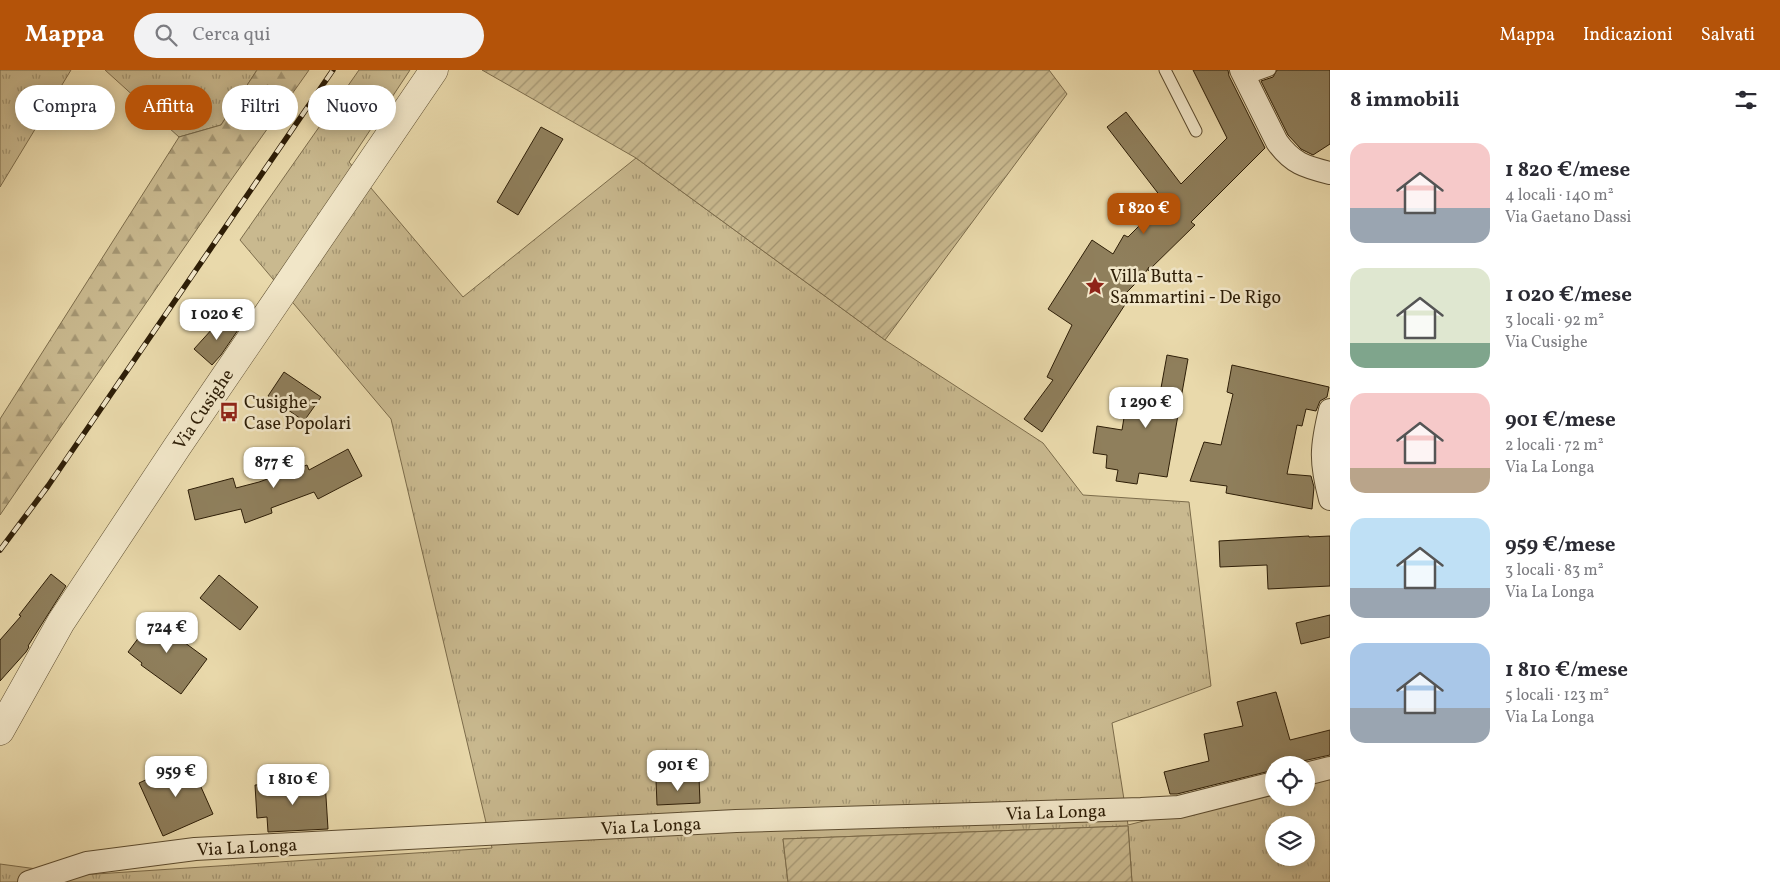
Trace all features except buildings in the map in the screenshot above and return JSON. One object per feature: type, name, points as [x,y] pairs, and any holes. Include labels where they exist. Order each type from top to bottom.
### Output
[{"type":"street","name":"Via Cusighe","points":[[0,731],[72,605],[177,447],[434,70]]},
{"type":"street","points":[[1243,74],[1277,142],[1291,159],[1300,164],[1330,173]]},
{"type":"street","points":[[1330,410],[1322,449],[1323,469],[1330,498]]},
{"type":"street","points":[[1315,772],[1330,768]]},
{"type":"street","name":"Via La Longa","points":[[29,882],[87,863],[195,849],[736,821],[1141,810],[1179,806],[1265,785]]},
{"type":"lane","points":[[1165,70],[1196,131]]},
{"type":"lane","points":[[1243,74],[1270,70]]},
{"type":"green space","points":[[0,70],[71,70],[62,85],[15,85],[15,130],[35,130],[0,187]]},
{"type":"green space","points":[[105,70],[257,70],[247,85],[222,85],[222,123],[212,128],[212,85],[125,85],[125,88]]},
{"type":"green space","points":[[257,70],[309,70],[298,86],[247,85]]},
{"type":"green space","points":[[359,70],[410,70],[396,91],[396,85],[348,85]]},
{"type":"green space","points":[[482,70],[1049,70],[1067,94],[885,340],[636,158]]},
{"type":"green space","points":[[222,123],[222,130],[266,130],[0,515],[0,419],[179,137],[204,130],[212,130],[212,128]]},
{"type":"green space","points":[[171,130],[204,130],[179,137]]},
{"type":"green space","points":[[317,130],[370,130],[349,162],[463,297],[636,158],[885,340],[1043,443],[1083,495],[1189,502],[1211,686],[1112,723],[1128,825],[1265,790],[1265,806],[1315,806],[1315,777],[1330,773],[1330,882],[1132,882],[1128,826],[783,839],[788,882],[0,882],[0,864],[81,875],[492,848],[391,419],[240,240]]},
{"type":"green space","points":[[1128,826],[1132,882],[788,882],[783,839]]},
{"type":"railway","points":[[0,550],[48,486],[333,70]]},
{"type":"place","name":"Villa Butta - Sammartini - De Rigo","points":[[1095,286]]},
{"type":"place","name":"Cusighe - Case Popolari","points":[[229,412]]}]
